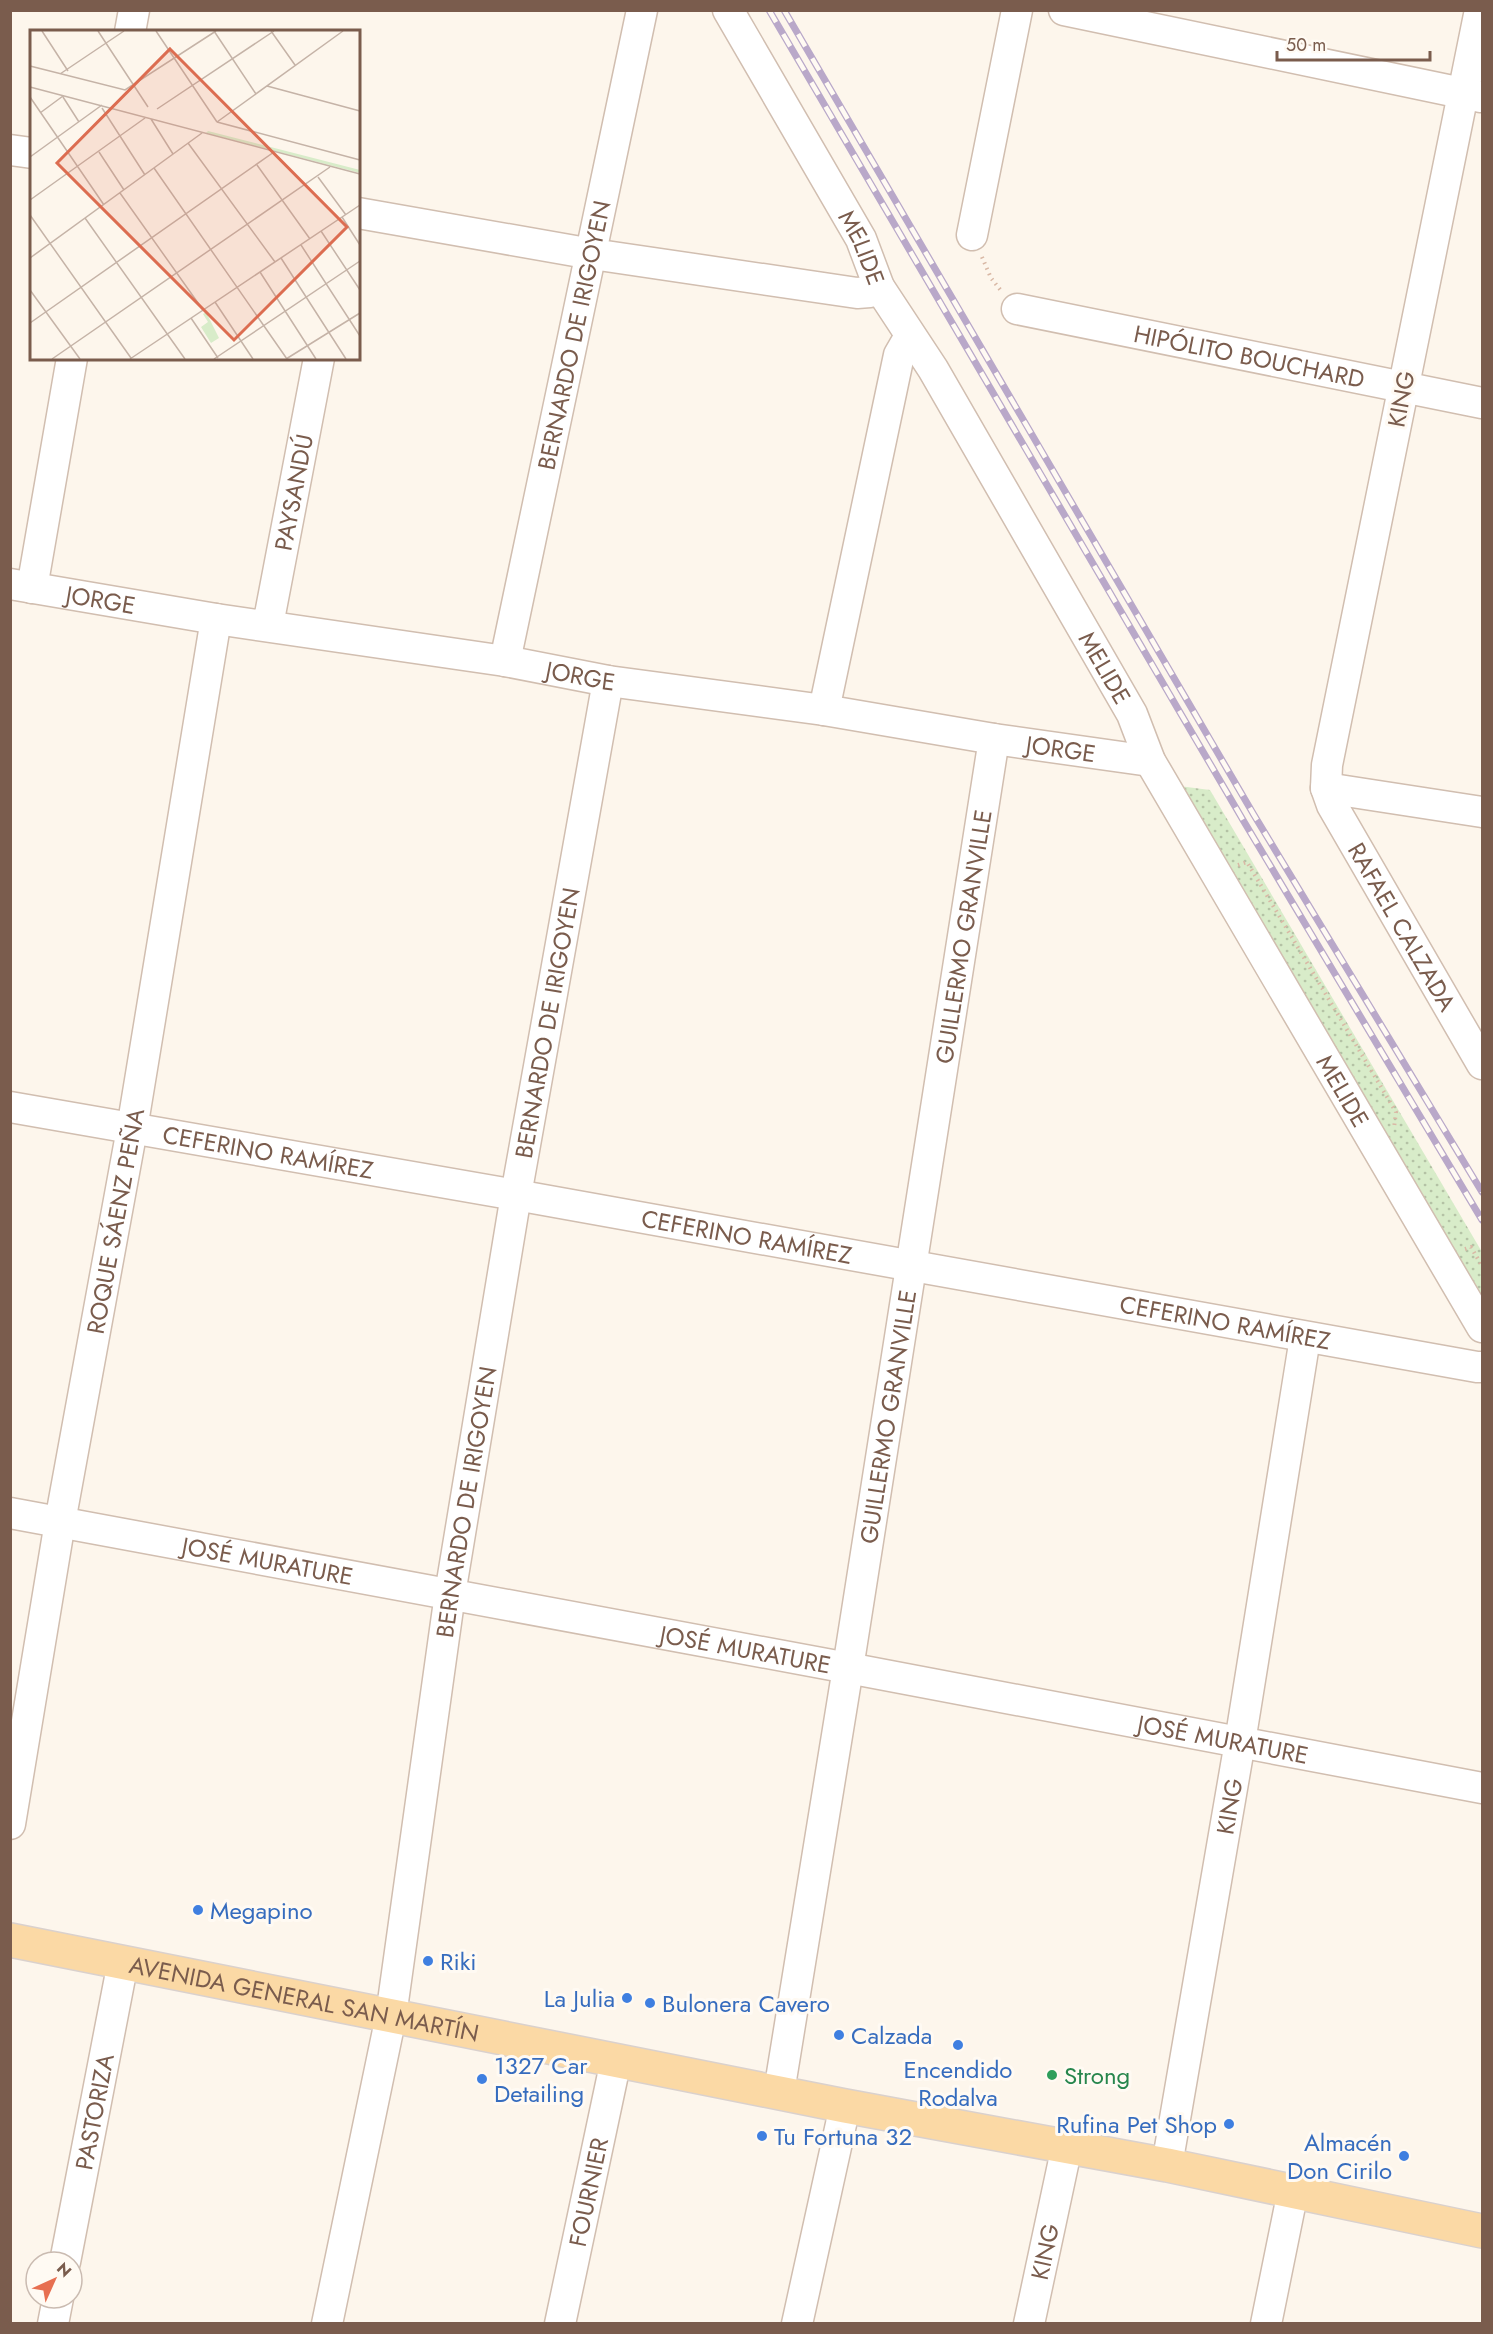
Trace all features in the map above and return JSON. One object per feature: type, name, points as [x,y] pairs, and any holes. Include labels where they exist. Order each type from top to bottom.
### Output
[{"type":"main road","name":"AVENIDA GENERAL SAN MARTÍN","points":[[10,1940],[845,2106],[1167,2165],[1482,2231]]},
{"type":"street","points":[[130,30],[134,10]]},
{"type":"street","name":"BERNARDO DE IRIGOYEN","points":[[505,661],[642,10]]},
{"type":"street","name":"MELIDE","points":[[728,10],[861,239],[879,287],[933,369],[1132,714],[1150,761],[1482,1327]]},
{"type":"street","points":[[972,235],[1017,10]]},
{"type":"street","points":[[1064,10],[1473,96]]},
{"type":"street","name":"KING","points":[[1326,788],[1327,765],[1404,388],[1473,96],[1480,10]]},
{"type":"street","points":[[10,150],[30,153]]},
{"type":"street","points":[[360,213],[592,254],[857,293],[870,292],[879,287]]},
{"type":"street","name":"HIPÓLITO BOUCHARD","points":[[1017,309],[1482,403]]},
{"type":"street","points":[[824,711],[900,355],[910,336]]},
{"type":"street","points":[[21,586],[72,360]]},
{"type":"street","name":"PAYSANDÚ","points":[[268,625],[319,360]]},
{"type":"street","name":"JORGE","points":[[21,586],[216,619],[505,661],[608,681],[824,711],[994,740],[1150,761]]},
{"type":"street","name":"ROQUE SÁENZ PEÑA","points":[[10,1824],[60,1522],[132,1129],[216,619]]},
{"type":"street","name":"BERNARDO DE IRIGOYEN","points":[[327,2324],[392,2016],[450,1594],[516,1195],[608,681]]},
{"type":"street","name":"GUILLERMO GRANVILLE","points":[[779,2092],[994,740]]},
{"type":"street","points":[[1326,788],[1482,812]]},
{"type":"street","name":"RAFAEL CALZADA","points":[[1326,788],[1332,805],[1482,1064]]},
{"type":"street","name":"CEFERINO RAMÍREZ","points":[[10,1107],[911,1265],[1305,1338],[1482,1366]]},
{"type":"street","name":"KING","points":[[1167,2165],[1240,1742],[1305,1338]]},
{"type":"street","name":"JOSÉ MURATURE","points":[[10,1513],[1482,1788]]},
{"type":"street","name":"PASTORIZA","points":[[67,2250],[123,1962]]},
{"type":"street","name":"FOURNIER","points":[[560,2324],[616,2060]]},
{"type":"street","points":[[798,2324],[845,2106]]},
{"type":"street","name":"KING","points":[[1029,2324],[1067,2146]]},
{"type":"street","points":[[1266,2324],[1293,2191]]},
{"type":"path","points":[[972,235],[990,278],[1017,309]]},
{"type":"green space","points":[[1179,786],[1210,790],[1482,1252],[1482,1304]]},
{"type":"railway","points":[[769,10],[1243,820],[1482,1220]]},
{"type":"railway","points":[[784,10],[1254,815],[1482,1192]]},
{"type":"place","name":"Megapino","points":[[198,1910]]},
{"type":"place","name":"Riki","points":[[428,1961]]},
{"type":"place","name":"La Julia","points":[[627,1998]]},
{"type":"place","name":"Bulonera Cavero","points":[[650,2003]]},
{"type":"place","name":"Calzada","points":[[839,2035]]},
{"type":"place","name":"Encendido Rodalva","points":[[958,2045]]},
{"type":"place","name":"Strong","points":[[1052,2075]]},
{"type":"place","name":"1327 Car Detailing","points":[[482,2079]]},
{"type":"place","name":"Rufina Pet Shop","points":[[1229,2124]]},
{"type":"place","name":"Tu Fortuna 32","points":[[762,2136]]},
{"type":"place","name":"Almacén Don Cirilo","points":[[1404,2156]]}]
